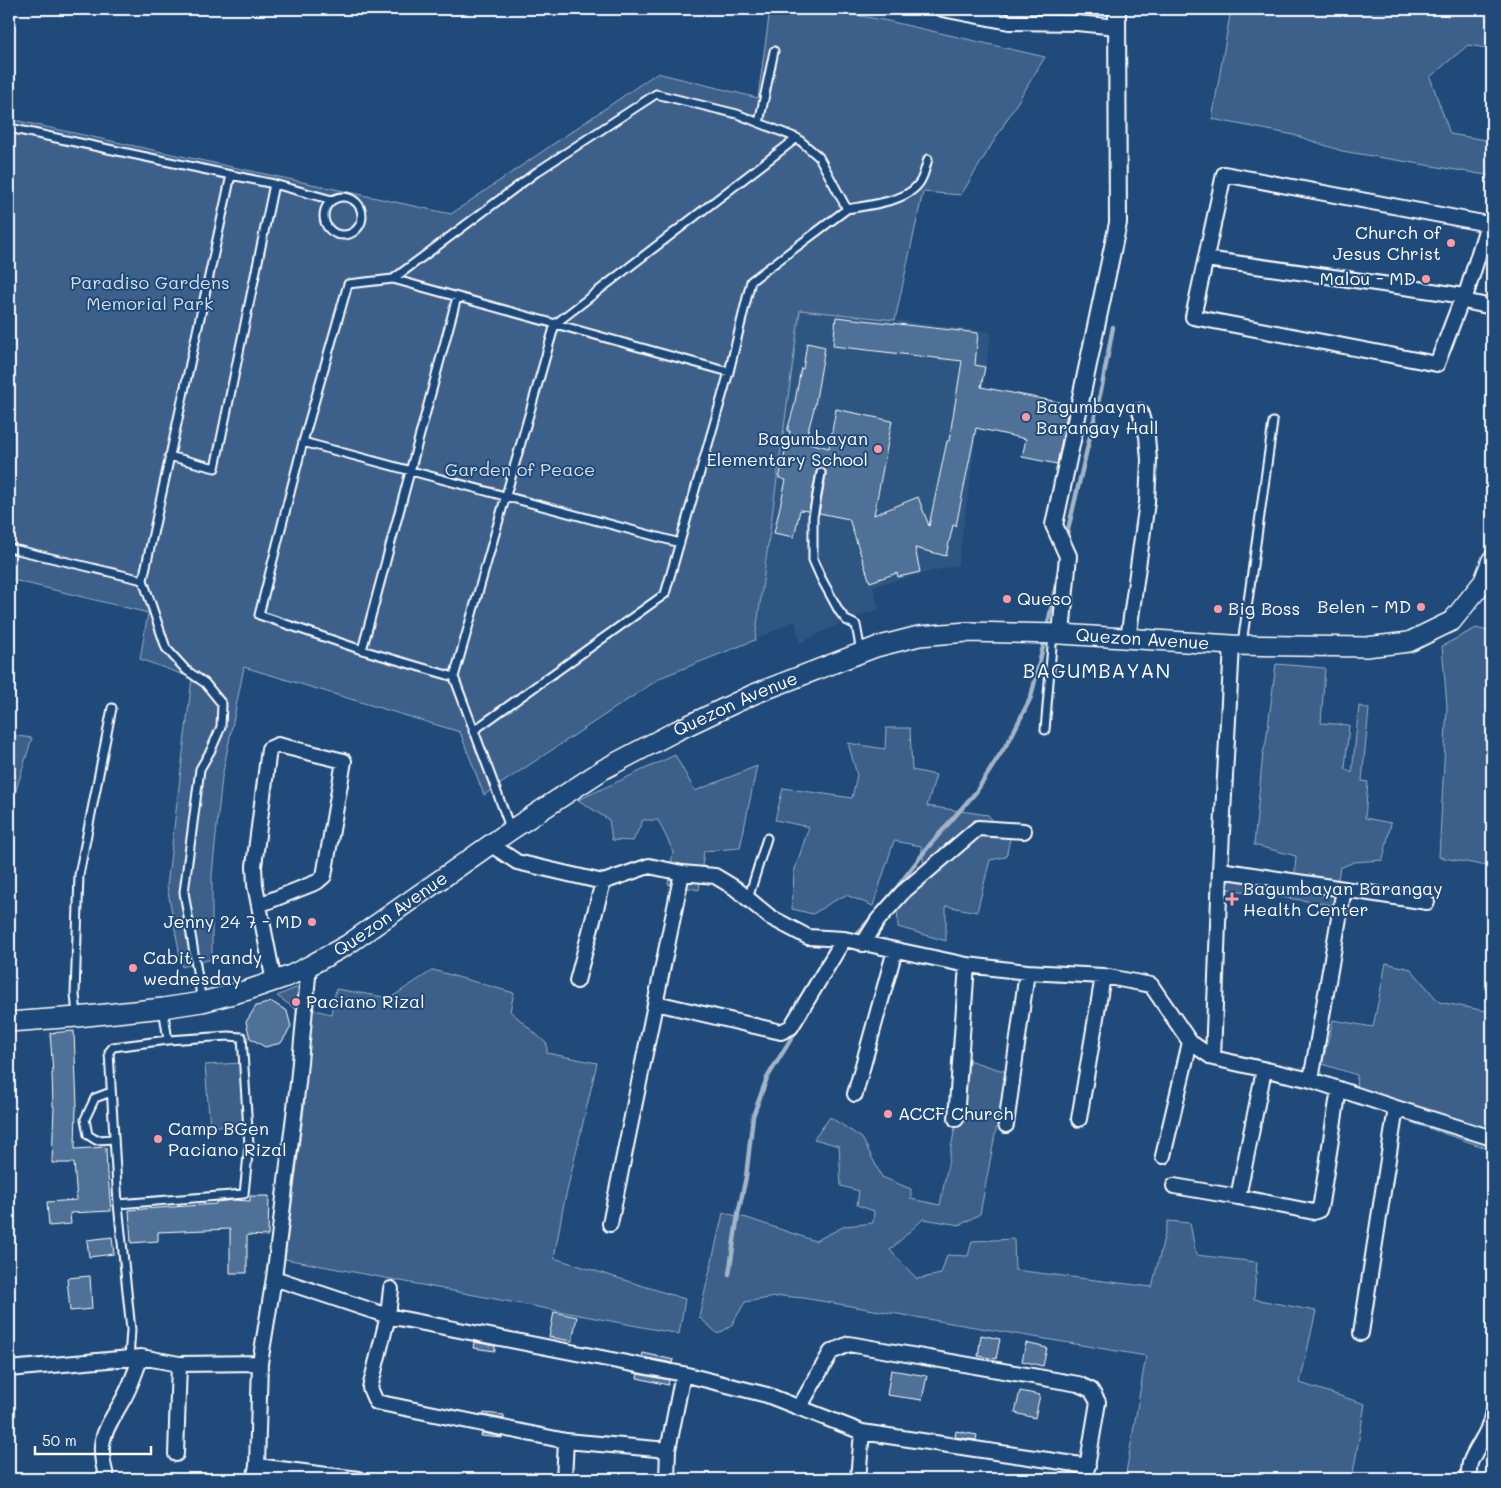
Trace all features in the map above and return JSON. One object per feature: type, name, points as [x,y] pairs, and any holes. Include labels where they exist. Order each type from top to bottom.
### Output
[{"type":"main road","name":"Quezon Avenue","points":[[9,1022],[163,1008],[202,1002],[274,982],[309,966],[347,945],[490,844],[604,769],[676,731],[754,694],[861,652],[919,636],[967,632],[1057,634],[1237,645],[1366,647],[1409,642],[1452,621],[1484,581],[1492,560]]},
{"type":"street","points":[[942,9],[1009,22],[1077,23],[1117,27]]},
{"type":"street","points":[[1057,634],[1068,556],[1054,525],[1118,223],[1117,9]]},
{"type":"street","points":[[1224,174],[1488,224],[1463,299],[1437,364],[1193,317],[1224,174]]},
{"type":"street","points":[[1206,260],[1463,299],[1492,307]]},
{"type":"street","points":[[1128,639],[1147,502],[1149,460],[1147,436],[1140,411]]},
{"type":"street","points":[[1213,1058],[1220,870],[1237,645]]},
{"type":"street","points":[[259,905],[317,882],[324,876],[344,761],[278,745],[269,749],[254,866],[255,884],[259,905],[274,982]]},
{"type":"street","points":[[864,944],[878,920],[903,892],[978,828],[1024,831]]},
{"type":"street","points":[[490,844],[517,862],[603,882],[649,866],[682,873],[715,876],[735,888],[770,917],[808,937],[844,939],[967,964],[1027,972],[1103,976],[1151,985],[1190,1042],[1213,1058],[1311,1080],[1492,1138]]},
{"type":"street","points":[[1220,870],[1427,902]]},
{"type":"street","points":[[610,1224],[682,873]]},
{"type":"street","points":[[577,981],[603,882]]},
{"type":"street","points":[[1311,1080],[1344,889]]},
{"type":"street","points":[[656,1003],[781,1032],[791,1027],[844,939]]},
{"type":"street","points":[[855,1094],[895,950]]},
{"type":"street","points":[[956,1119],[967,964]]},
{"type":"street","points":[[309,966],[298,1083],[274,1278],[260,1363],[255,1472],[358,1479]]},
{"type":"street","points":[[1006,1124],[1027,972]]},
{"type":"street","points":[[1079,1119],[1103,976]]},
{"type":"street","points":[[1163,1156],[1190,1042]]},
{"type":"street","points":[[1238,1197],[1264,1070]]},
{"type":"street","points":[[1174,1186],[1314,1212],[1318,1210],[1321,1203],[1339,1089]]},
{"type":"street","points":[[1361,1333],[1396,1108]]},
{"type":"street","points":[[274,1278],[388,1316],[683,1374],[767,1395],[799,1408],[862,1432],[1087,1473],[1098,1402],[1091,1390],[1078,1384],[850,1344],[831,1352],[799,1408]]},
{"type":"street","points":[[391,1289],[388,1316],[370,1388],[376,1402],[566,1441],[668,1450]]},
{"type":"street","points":[[9,1369],[135,1357],[179,1364],[260,1363]]},
{"type":"street","points":[[106,1479],[101,1454],[102,1439],[122,1402],[135,1357]]},
{"type":"street","points":[[176,1454],[179,1364]]},
{"type":"street","points":[[667,1479],[668,1450],[683,1374]]},
{"type":"street","points":[[1468,1479],[1470,1464],[1491,1426],[1492,1415]]},
{"type":"street","points":[[858,1479],[862,1432]]},
{"type":"street","points":[[564,1479],[566,1441]]},
{"type":"lane","points":[[758,122],[774,50]]},
{"type":"lane","points":[[393,279],[538,171],[656,94],[737,114],[796,138],[819,158],[847,209]]},
{"type":"lane","points":[[9,128],[274,184],[332,200],[345,197],[352,199],[361,209],[363,216],[359,228],[354,233],[341,236],[329,230],[325,224],[324,210],[332,200]]},
{"type":"lane","points":[[511,830],[454,677],[555,324],[796,138]]},
{"type":"lane","points":[[473,731],[665,594],[729,372],[751,281],[847,209],[895,200],[914,189],[922,180],[928,159]]},
{"type":"lane","points":[[202,1002],[184,892],[200,769],[211,750],[221,726],[222,704],[205,683],[186,670],[166,648],[143,580],[231,175]]},
{"type":"lane","points":[[169,456],[215,468],[274,184]]},
{"type":"lane","points":[[454,677],[362,650],[260,615],[303,442],[348,284],[393,279],[729,372]]},
{"type":"lane","points":[[362,650],[457,297]]},
{"type":"lane","points":[[1237,645],[1273,422]]},
{"type":"lane","points":[[303,442],[680,543]]},
{"type":"lane","points":[[821,473],[813,517],[813,560],[839,611],[846,620],[856,625],[861,652]]},
{"type":"lane","points":[[9,548],[143,580]]},
{"type":"lane","points":[[1045,730],[1057,634]]},
{"type":"lane","points":[[78,1017],[75,994],[79,875],[112,708]]},
{"type":"lane","points":[[748,899],[767,838]]},
{"type":"lane","points":[[163,1008],[168,1040]]},
{"type":"lane","points":[[118,1204],[244,1194],[249,1145],[242,1037],[228,1036],[168,1040],[113,1046],[109,1052],[118,1204],[130,1330],[135,1357]]},
{"type":"lane","points":[[111,1092],[95,1098],[85,1119],[88,1135],[96,1140],[114,1139]]},
{"type":"shaded area","name":"Bagumbayan Elementary School","points":[[800,310],[991,332],[958,565],[873,586],[879,609],[842,622],[800,643],[795,621],[755,640]]},
{"type":"green space","name":"Garden of Peace","points":[[770,9],[824,9],[888,21],[1045,57],[961,195],[923,192],[895,320],[800,310],[755,640],[662,677],[484,795],[460,732],[244,667],[222,777],[212,875],[212,959],[182,967],[167,886],[192,678],[140,659],[148,613],[9,579],[9,119],[451,214],[657,73],[758,98]]},
{"type":"green space","points":[[1231,9],[1492,9],[1492,49],[1468,45],[1430,77],[1450,134],[1492,141],[1492,176],[1342,151],[1294,135],[1212,119]]},
{"type":"green space","points":[[1476,628],[1492,632],[1492,867],[1439,857],[1447,706],[1442,646]]},
{"type":"green space","points":[[1276,664],[1325,668],[1321,723],[1349,725],[1345,769],[1352,773],[1359,706],[1369,709],[1362,781],[1368,782],[1365,818],[1391,823],[1383,860],[1354,862],[1340,868],[1333,905],[1228,889],[1226,875],[1294,885],[1296,856],[1254,845],[1263,753]]},
{"type":"green space","points":[[886,728],[910,728],[912,770],[936,775],[927,806],[988,815],[1010,839],[1006,857],[990,860],[977,912],[946,906],[946,941],[898,927],[897,903],[924,865],[921,846],[894,841],[873,906],[846,895],[813,914],[792,909],[794,872],[809,827],[775,820],[783,788],[852,798],[857,775],[848,743],[885,749]]},
{"type":"green space","points":[[9,735],[32,738],[10,810],[9,809]]},
{"type":"green space","points":[[675,755],[695,791],[757,766],[740,848],[704,851],[699,890],[668,884],[673,851],[658,820],[643,820],[633,841],[612,840],[609,820],[578,800]]},
{"type":"green space","points":[[1386,963],[1411,969],[1439,1002],[1492,1012],[1492,1150],[1355,1103],[1357,1075],[1322,1064],[1333,1020],[1373,1027]]},
{"type":"green space","points":[[433,970],[514,993],[510,1011],[547,1044],[547,1053],[597,1063],[563,1208],[554,1258],[685,1299],[679,1334],[285,1259],[305,1101],[302,1096],[311,1009],[331,1014],[336,989],[390,998]]},
{"type":"green space","points":[[300,986],[297,1010],[277,996]]},
{"type":"green space","points":[[968,1060],[1007,1072],[980,1214],[960,1225],[923,1219],[890,1250],[917,1279],[941,1274],[947,1255],[968,1256],[972,1241],[1014,1239],[1015,1270],[1152,1287],[1168,1221],[1190,1223],[1196,1255],[1257,1262],[1254,1299],[1316,1311],[1300,1383],[1365,1404],[1352,1479],[1125,1479],[1146,1356],[782,1296],[745,1302],[731,1326],[718,1334],[699,1317],[723,1213],[747,1218],[815,1241],[845,1226],[873,1223],[874,1211],[857,1205],[859,1191],[841,1186],[839,1146],[814,1139],[830,1117],[862,1138],[882,1177],[911,1189],[911,1199],[940,1205]]},
{"type":"green space","points":[[241,1063],[246,1124],[210,1127],[205,1065]]},
{"type":"building","points":[[836,317],[978,333],[975,365],[985,367],[981,387],[1069,404],[1057,464],[1022,457],[1026,439],[976,428],[956,526],[953,525],[946,556],[915,548],[920,572],[898,577],[897,573],[870,582],[849,519],[819,513],[826,474],[826,471],[822,468],[819,468],[816,472],[809,511],[800,510],[794,537],[774,533],[786,480],[779,478],[790,431],[787,431],[794,407],[801,368],[803,369],[807,343],[825,347],[815,405],[805,442],[829,448],[836,409],[892,421],[874,515],[918,497],[929,526],[947,441],[949,441],[962,361],[833,346]]},
{"type":"building","points":[[272,1002],[287,1011],[291,1027],[281,1043],[265,1047],[250,1038],[246,1022],[256,1006]]},
{"type":"building","points":[[74,1031],[77,1106],[75,1149],[106,1147],[111,1211],[70,1213],[71,1224],[49,1226],[47,1202],[77,1200],[74,1163],[52,1163],[54,1106],[50,1033]]},
{"type":"building","points":[[250,1196],[269,1196],[268,1236],[247,1235],[247,1273],[230,1273],[230,1229],[158,1232],[158,1241],[131,1243],[129,1210],[216,1204],[216,1202],[233,1200],[250,1201]]},
{"type":"building","points":[[112,1237],[114,1254],[89,1257],[87,1240]]},
{"type":"building","points":[[90,1276],[92,1309],[70,1311],[67,1278]]},
{"type":"building","points":[[554,1312],[577,1317],[572,1341],[549,1337]]},
{"type":"building","points":[[981,1335],[1000,1339],[996,1359],[978,1356]]},
{"type":"building","points":[[474,1342],[495,1346],[495,1351],[473,1348]]},
{"type":"building","points":[[1026,1343],[1047,1348],[1043,1366],[1022,1361]]},
{"type":"building","points":[[643,1353],[674,1360],[673,1363],[642,1357]]},
{"type":"building","points":[[891,1370],[927,1376],[922,1400],[887,1395]]},
{"type":"building","points":[[638,1374],[669,1380],[668,1385],[637,1378]]},
{"type":"building","points":[[1020,1391],[1040,1395],[1035,1418],[1015,1413]]},
{"type":"building","points":[[484,1413],[504,1415],[504,1419],[483,1415]]},
{"type":"building","points":[[956,1431],[977,1435],[976,1440],[955,1437]]},
{"type":"building","points":[[482,1433],[502,1437],[502,1438],[481,1436]]},
{"type":"waterway","points":[[1066,538],[1102,386],[1113,327]]},
{"type":"waterway","points":[[1047,629],[1059,570]]},
{"type":"waterway","points":[[854,938],[895,890],[928,847],[976,792],[1010,739],[1031,697],[1045,639]]},
{"type":"waterway","points":[[729,1274],[746,1177],[753,1116],[767,1078],[797,1029]]},
{"type":"place","name":"Church of Jesus Christ","points":[[1451,243]]},
{"type":"place","name":"Malou - MD","points":[[1426,279]]},
{"type":"place","name":"Bagumbayan Barangay Hall","points":[[1026,417]]},
{"type":"place","name":"Bagumbayan Elementary School","points":[[878,449]]},
{"type":"place","name":"Queso","points":[[1007,599]]},
{"type":"place","name":"Belen - MD","points":[[1421,607]]},
{"type":"place","name":"Big Boss","points":[[1218,609]]},
{"type":"place","name":"Bagumbayan Barangay Health Center","points":[[1232,899]]},
{"type":"place","name":"Jenny 24 7 - MD","points":[[312,922]]},
{"type":"place","name":"Cabit - randy wednesday","points":[[133,968]]},
{"type":"place","name":"Paciano Rizal","points":[[296,1002]]},
{"type":"place","name":"ACCF Church","points":[[888,1114]]},
{"type":"place","name":"Camp BGen Paciano Rizal","points":[[158,1139]]},
{"type":"district","name":"BAGUMBAYAN","points":[[1097,671]]},
{"type":"park label","name":"Paradiso Gardens Memorial Park","points":[[150,293]]}]
